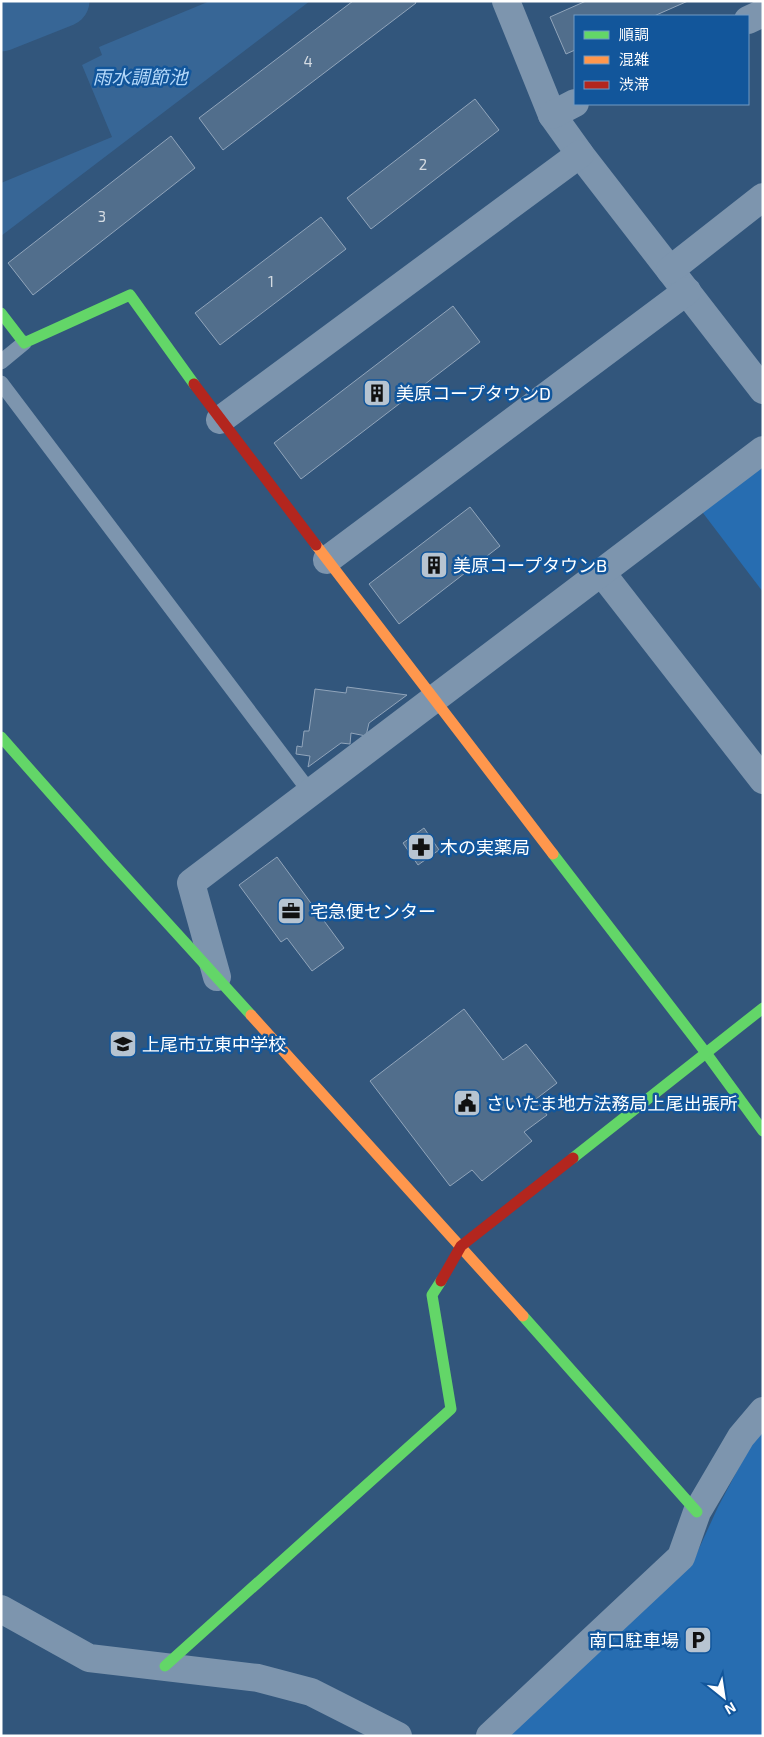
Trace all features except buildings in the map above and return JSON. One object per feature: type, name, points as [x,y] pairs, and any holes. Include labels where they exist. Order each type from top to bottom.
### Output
[{"type":"street","points":[[506,1],[564,109],[580,154],[763,390]]},
{"type":"street","points":[[749,20],[763,13]]},
{"type":"street","points":[[220,420],[580,154]]},
{"type":"street","points":[[327,560],[678,281],[763,198]]},
{"type":"street","points":[[1,313],[24,343],[130,295],[220,420],[706,1053],[763,1131]]},
{"type":"street","points":[[217,977],[191,883],[763,450]]},
{"type":"street","points":[[601,572],[757,762]]},
{"type":"street","points":[[1,736],[461,1246],[696,1512]]},
{"type":"street","points":[[165,1666],[451,1410],[432,1295],[461,1246],[763,1008]]},
{"type":"street","points":[[490,1736],[681,1557],[696,1512],[741,1437],[763,1411]]},
{"type":"street","points":[[1,1609],[89,1658],[258,1678],[311,1692],[398,1736]]},
{"type":"lane","points":[[1,362],[24,343]]},
{"type":"lane","points":[[1,383],[310,792]]},
{"type":"shaded area","points":[[763,462],[763,592],[700,509]]},
{"type":"shaded area","name":"南口駐車場","points":[[760,1432],[763,1433],[763,1736],[505,1736],[691,1566],[718,1507],[753,1441]]},
{"type":"water","name":"雨水調節池","points":[[210,1],[310,1],[1,236],[1,183],[112,137],[82,65],[102,55],[99,47]]},
{"type":"waterway","points":[[1,26],[64,1]]},
{"type":"traffic: fast","points":[[1,313],[24,343],[130,295],[194,384]]},
{"type":"traffic: fast","points":[[1,737],[251,1015]]},
{"type":"traffic: fast","points":[[553,854],[706,1053],[763,1131]]},
{"type":"traffic: fast","points":[[573,1158],[763,1008]]},
{"type":"traffic: fast","points":[[165,1666],[451,1409],[432,1295],[441,1281]]},
{"type":"traffic: fast","points":[[523,1316],[697,1512]]},
{"type":"traffic: slow","points":[[316,545],[553,854]]},
{"type":"traffic: slow","points":[[251,1015],[523,1316]]},
{"type":"traffic: jam","points":[[194,384],[316,545]]},
{"type":"traffic: jam","points":[[441,1281],[461,1246],[573,1158]]},
{"type":"place","name":"美原コープタウンD","points":[[377,393]]},
{"type":"place","name":"美原コープタウンB","points":[[434,565]]},
{"type":"place","name":"木の実薬局","points":[[421,847]]},
{"type":"place","name":"宅急便センター","points":[[291,911]]},
{"type":"place","name":"上尾市立東中学校","points":[[123,1044]]},
{"type":"place","name":"さいたま地方法務局上尾出張所","points":[[467,1103]]},
{"type":"place","name":"南口駐車場","points":[[698,1640]]}]
